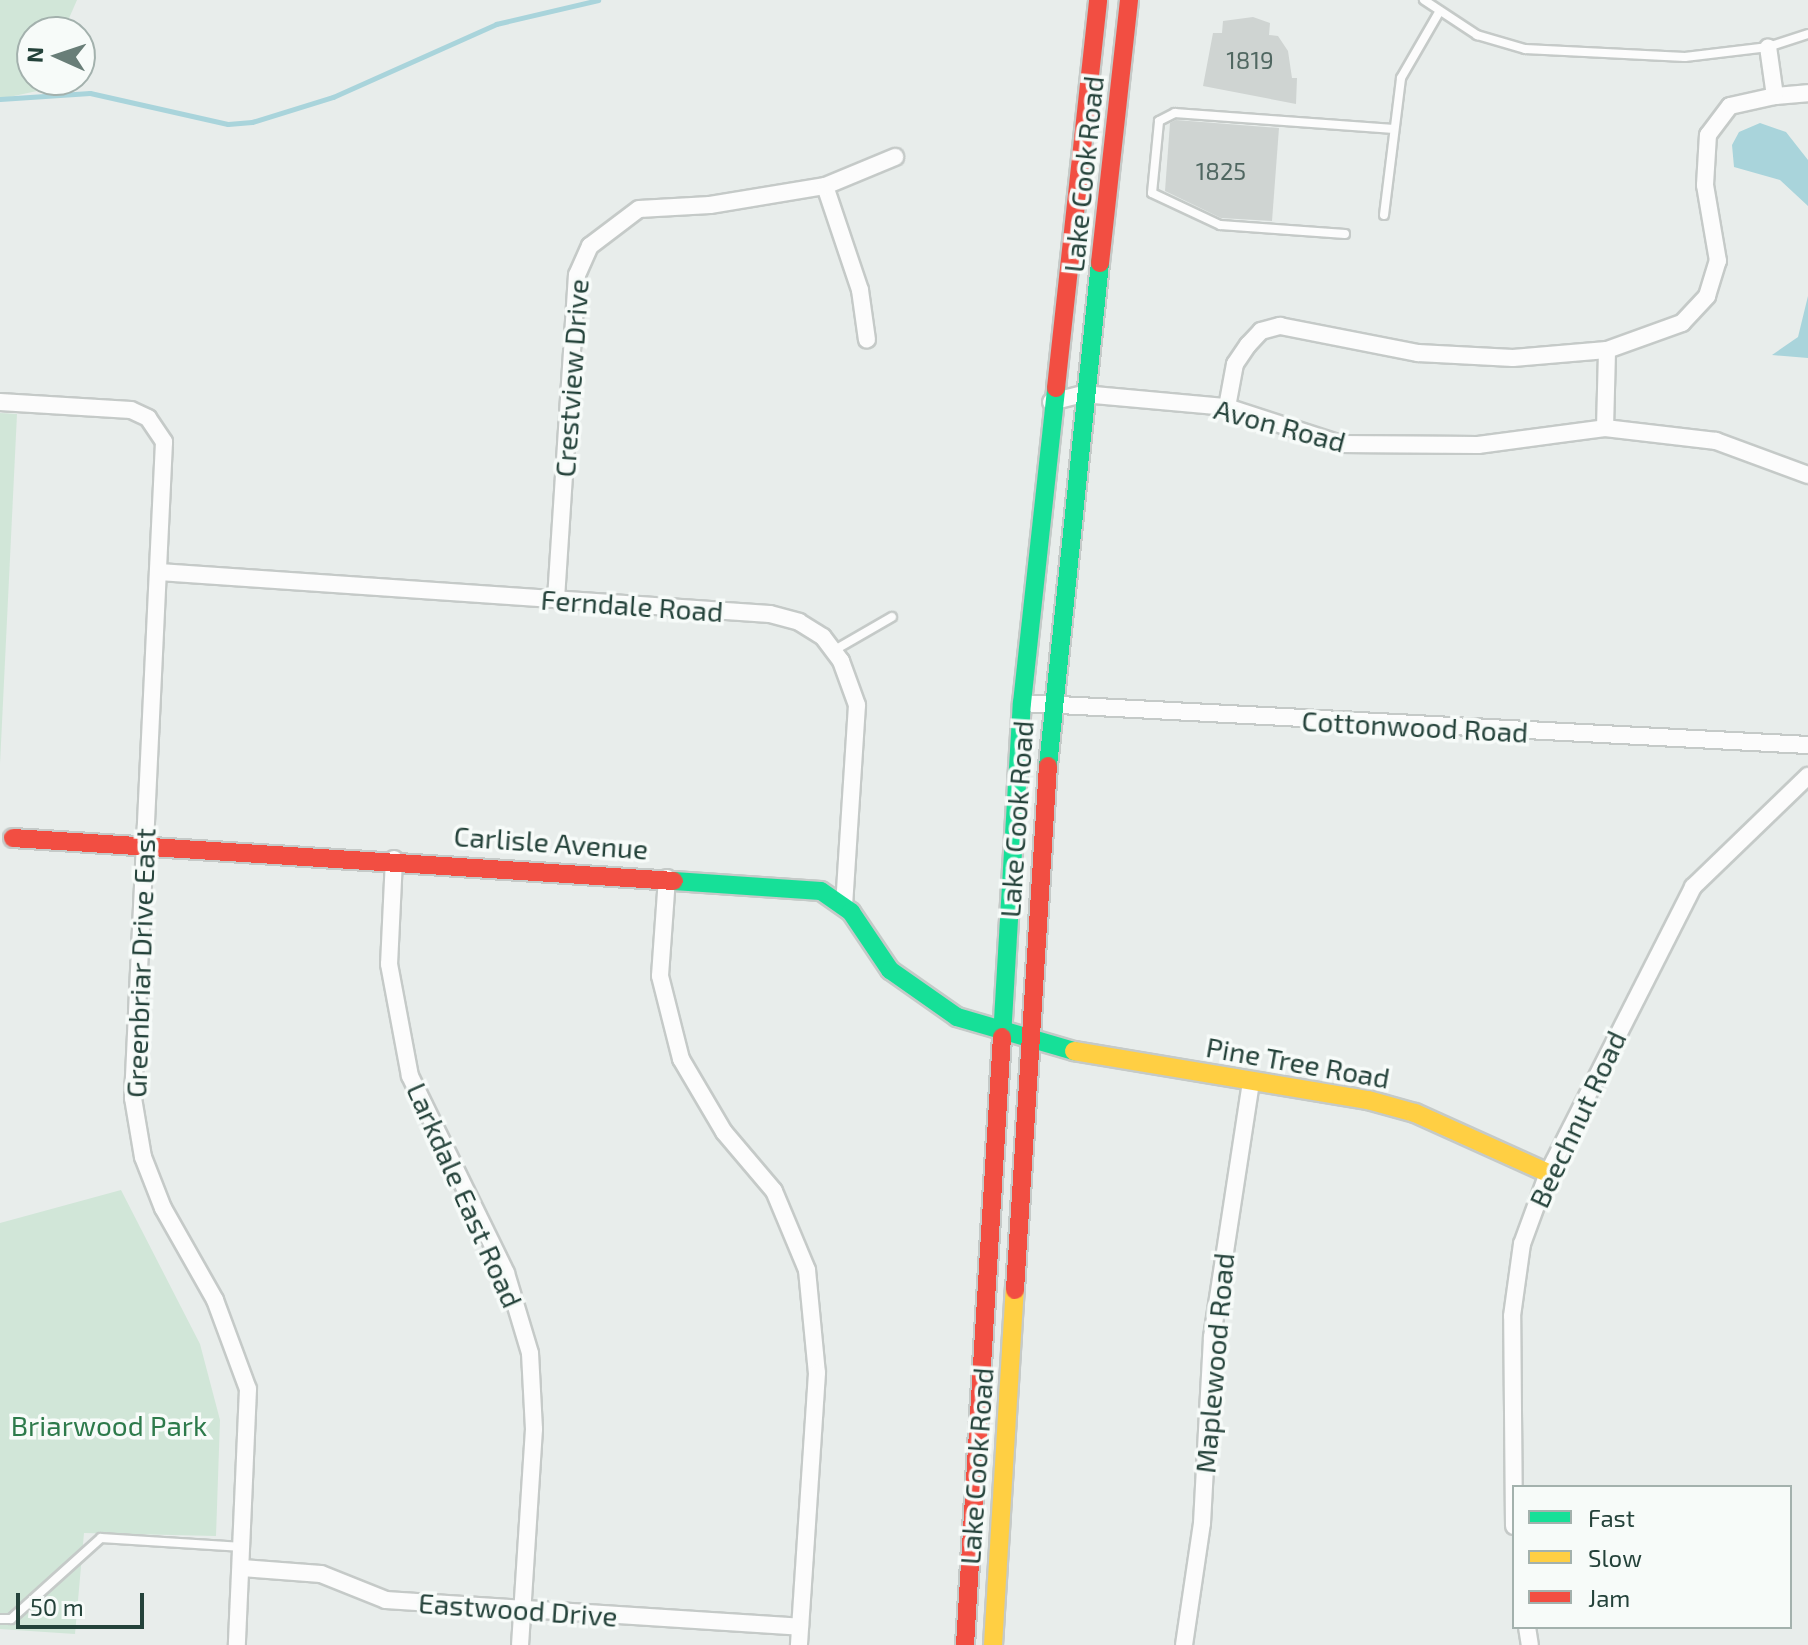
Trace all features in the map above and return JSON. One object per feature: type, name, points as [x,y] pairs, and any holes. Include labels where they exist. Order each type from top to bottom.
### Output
[{"type":"main road","name":"Lake Cook Road","points":[[965,1645],[1022,703],[1051,402],[1098,0]]},
{"type":"main road","name":"Lake Cook Road","points":[[993,1645],[1052,706],[1083,394],[1129,0]]},
{"type":"main road","name":"Carlisle Avenue","points":[[13,838],[143,842],[792,886],[821,891],[844,906],[890,970],[922,998],[1029,1038]]},
{"type":"main road","name":"Pine Tree Road","points":[[1029,1038],[1049,1047],[1415,1113],[1548,1173]]},
{"type":"street","points":[[1768,47],[1775,96]]},
{"type":"street","points":[[1227,407],[1235,364],[1261,331],[1280,326],[1465,358],[1607,350],[1682,323],[1707,296],[1718,261],[1705,185],[1708,135],[1730,106],[1775,96],[1808,93]]},
{"type":"street","name":"Crestview Drive","points":[[556,599],[582,259],[608,228],[639,209],[724,203],[825,186],[895,157]]},
{"type":"street","points":[[825,186],[860,290],[867,340]]},
{"type":"street","points":[[1605,428],[1607,350]]},
{"type":"street","name":"Avon Road","points":[[1051,402],[1083,394],[1227,407],[1318,441],[1375,446],[1440,448],[1605,428],[1716,441],[1808,475]]},
{"type":"street","name":"Greenbriar Drive East","points":[[0,402],[90,406],[148,418],[164,442],[166,459],[143,842],[133,1098],[143,1157],[163,1208],[215,1300],[248,1389],[247,1490],[237,1645]]},
{"type":"street","name":"Ferndale Road","points":[[159,572],[770,614],[799,622],[833,651],[851,681],[858,723],[844,906]]},
{"type":"street","name":"Cottonwood Road","points":[[1022,703],[1808,745]]},
{"type":"street","name":"Beechnut Road","points":[[1514,1485],[1512,1316],[1522,1244],[1548,1173],[1693,887],[1808,776]]},
{"type":"street","name":"Larkdale East Road","points":[[394,859],[389,964],[396,1017],[429,1124],[519,1313],[535,1388],[520,1645]]},
{"type":"street","points":[[667,878],[660,976],[681,1059],[724,1132],[774,1191],[807,1270],[817,1373],[799,1645]]},
{"type":"street","name":"Maplewood Road","points":[[1184,1645],[1202,1523],[1212,1337],[1251,1082]]},
{"type":"street","name":"Eastwood Drive","points":[[242,1568],[321,1574],[386,1600],[800,1627]]},
{"type":"lane","points":[[1424,0],[1438,14],[1525,49],[1640,58],[1768,47],[1808,34]]},
{"type":"lane","points":[[1384,215],[1401,78],[1438,14]]},
{"type":"lane","points":[[1345,234],[1220,225],[1152,193],[1159,121],[1175,113],[1393,129]]},
{"type":"lane","points":[[833,651],[892,617]]},
{"type":"lane","points":[[0,1619],[11,1619],[101,1538],[243,1547]]},
{"type":"green space","points":[[0,0],[77,0],[70,16],[16,16],[16,96],[0,99]]},
{"type":"green space","points":[[0,413],[17,414],[0,764]]},
{"type":"green space","name":"Briarwood Park","points":[[121,1190],[200,1344],[220,1420],[216,1536],[84,1533],[75,1634],[0,1629],[0,1223]]},
{"type":"water","points":[[1760,123],[1786,132],[1808,160],[1808,206],[1780,180],[1734,167],[1732,145],[1739,132]]},
{"type":"water","points":[[1808,296],[1808,358],[1772,355],[1798,337]]},
{"type":"building","points":[[1253,17],[1270,23],[1269,35],[1278,36],[1288,51],[1292,78],[1297,78],[1296,104],[1203,86],[1213,33],[1222,33],[1223,21]]},
{"type":"building","points":[[1176,120],[1279,128],[1272,221],[1221,218],[1165,191],[1170,123]]},
{"type":"waterway","points":[[0,99],[90,93],[228,124],[252,122],[333,97],[496,24],[598,0]]},
{"type":"traffic: fast","points":[[1048,766],[1100,263]]},
{"type":"traffic: fast","points":[[1002,1037],[1022,703],[1056,388]]},
{"type":"traffic: fast","points":[[674,881],[821,891],[851,912],[890,970],[957,1017],[1074,1051]]},
{"type":"traffic: slow","points":[[1074,1051],[1368,1100],[1415,1113],[1548,1173]]},
{"type":"traffic: slow","points":[[993,1645],[1015,1290]]},
{"type":"traffic: jam","points":[[1056,388],[1098,0]]},
{"type":"traffic: jam","points":[[1100,263],[1129,0]]},
{"type":"traffic: jam","points":[[1015,1290],[1048,766]]},
{"type":"traffic: jam","points":[[13,838],[674,881]]},
{"type":"traffic: jam","points":[[965,1645],[1002,1037]]}]
